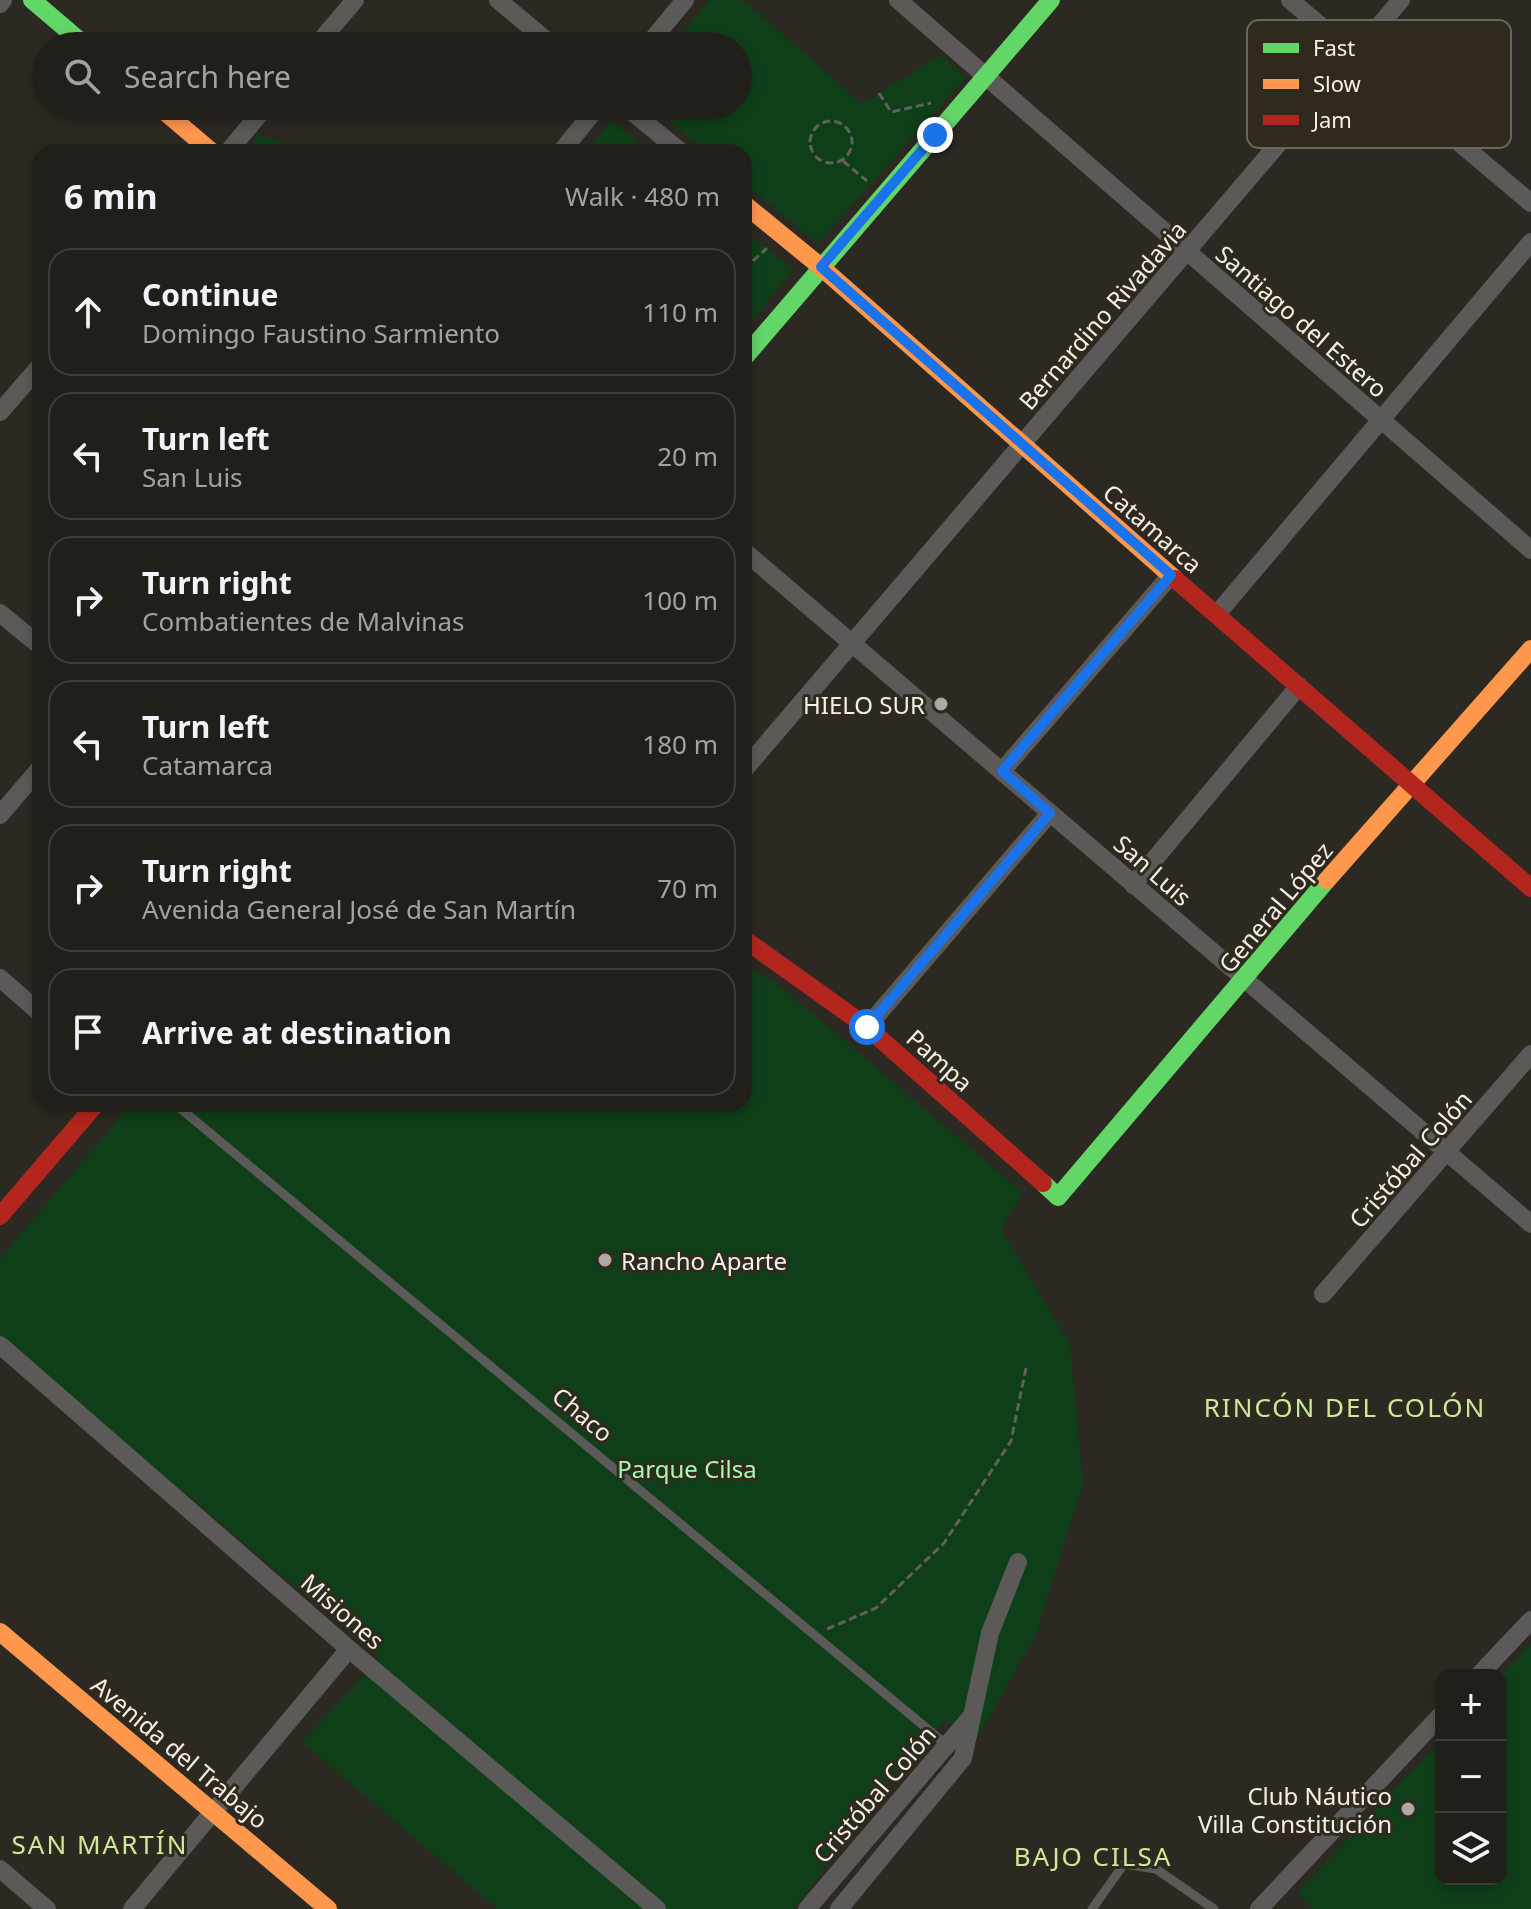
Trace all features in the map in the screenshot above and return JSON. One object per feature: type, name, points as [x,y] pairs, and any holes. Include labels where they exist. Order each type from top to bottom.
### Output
[{"type":"street","points":[[32,0],[70,32]]},
{"type":"street","points":[[328,32],[355,0]]},
{"type":"street","points":[[498,0],[536,32]]},
{"type":"street","points":[[659,32],[685,0]]},
{"type":"street","name":"Santiago del Estero","points":[[898,0],[1531,550]]},
{"type":"street","points":[[752,346],[1051,0]]},
{"type":"street","points":[[1290,0],[1313,20]]},
{"type":"street","name":"Bernardino Rivadavia","points":[[1383,20],[1401,0]]},
{"type":"street","points":[[174,120],[203,144]]},
{"type":"street","points":[[235,144],[254,120]]},
{"type":"street","points":[[567,144],[587,120]]},
{"type":"street","points":[[642,120],[671,144]]},
{"type":"street","name":"Bernardino Rivadavia","points":[[752,761],[1274,148]]},
{"type":"street","points":[[1465,148],[1531,203]]},
{"type":"street","name":"Catamarca","points":[[752,210],[821,267],[1021,446],[1531,888]]},
{"type":"street","points":[[1217,614],[1378,419],[1531,242]]},
{"type":"street","points":[[0,412],[32,375]]},
{"type":"street","name":"San Luis","points":[[752,558],[1531,1224]]},
{"type":"street","points":[[1002,771],[1171,575]]},
{"type":"street","points":[[0,613],[32,639]]},
{"type":"street","name":"General López","points":[[1058,1197],[1245,981],[1410,782],[1531,649]]},
{"type":"street","points":[[1133,885],[1299,686]]},
{"type":"street","points":[[0,815],[32,777]]},
{"type":"street","points":[[867,1027],[1050,813]]},
{"type":"street","name":"Pampa","points":[[752,945],[867,1027],[1058,1197]]},
{"type":"street","points":[[0,978],[32,1006]]},
{"type":"street","name":"Cristóbal Colón","points":[[1323,1294],[1531,1054]]},
{"type":"street","points":[[0,1216],[89,1112]]},
{"type":"street","name":"Misiones","points":[[0,1345],[349,1649],[657,1909]]},
{"type":"street","name":"Cristóbal Colón","points":[[839,1909],[956,1752],[976,1709],[990,1633],[1018,1562]]},
{"type":"street","points":[[1485,1669],[1531,1620]]},
{"type":"street","name":"Avenida del Trabajo","points":[[0,1632],[328,1909]]},
{"type":"street","points":[[132,1909],[349,1649]]},
{"type":"street","points":[[1259,1909],[1435,1721]]},
{"type":"street","name":"Cristóbal Colón","points":[[807,1909],[956,1752]]},
{"type":"street","points":[[0,1869],[47,1909]]},
{"type":"lane","name":"Chaco","points":[[185,1112],[812,1636],[956,1752]]},
{"type":"lane","points":[[1092,1909],[1124,1864],[1156,1869],[1214,1909]]},
{"type":"path","points":[[879,93],[891,112],[970,95]]},
{"type":"path","points":[[838,122],[849,131],[852,150],[843,161],[830,164],[813,153],[810,139],[817,126],[838,122]]},
{"type":"path","points":[[843,161],[883,194]]},
{"type":"path","points":[[752,261],[781,234]]},
{"type":"path","points":[[812,1636],[876,1608],[944,1543],[1011,1441],[1026,1368]]},
{"type":"green space","points":[[710,0],[743,0],[862,104],[940,55],[966,77],[818,244],[752,190],[752,144],[697,144],[668,120],[752,120],[752,32],[683,32]]},
{"type":"green space","points":[[611,121],[639,144],[592,144]]},
{"type":"green space","points":[[257,135],[290,144],[254,144]]},
{"type":"green space","points":[[752,237],[793,270],[752,321]]},
{"type":"green space","name":"Parque Cilsa","points":[[752,968],[785,990],[1023,1193],[1001,1229],[1070,1345],[1083,1483],[1036,1635],[975,1742],[945,1720],[905,1762],[794,1909],[497,1909],[302,1742],[380,1658],[0,1337],[0,1259],[124,1112],[752,1112]]},
{"type":"green space","name":"Club Náutico Villa Constitución","points":[[1531,1644],[1531,1909],[1312,1909],[1298,1892],[1435,1746],[1435,1885],[1507,1885],[1507,1670]]},
{"type":"traffic: fast","points":[[32,0],[70,32]]},
{"type":"traffic: fast","points":[[752,349],[1051,0]]},
{"type":"traffic: fast","points":[[1043,1183],[1058,1197],[1327,880]]},
{"type":"traffic: slow","points":[[174,120],[203,144]]},
{"type":"traffic: slow","points":[[752,211],[821,267],[1175,579]]},
{"type":"traffic: slow","points":[[1327,880],[1531,649]]},
{"type":"traffic: slow","points":[[0,1632],[328,1909]]},
{"type":"traffic: jam","points":[[1175,579],[1531,888]]},
{"type":"traffic: jam","points":[[752,945],[867,1027],[1043,1183]]},
{"type":"traffic: jam","points":[[0,1216],[89,1112]]},
{"type":"place","name":"HIELO SUR","points":[[941,704]]},
{"type":"place","name":"Rancho Aparte","points":[[605,1260]]},
{"type":"place","name":"Club Náutico Villa Constitución","points":[[1408,1809]]},
{"type":"district","name":"RINCÓN DEL COLÓN","points":[[1345,1407]]},
{"type":"district","name":"SAN MARTÍN","points":[[100,1844]]},
{"type":"district","name":"BAJO CILSA","points":[[1093,1856]]},
{"type":"route","points":[[867,1027],[1050,813],[1002,771],[1171,575],[821,267],[935,135]]}]
